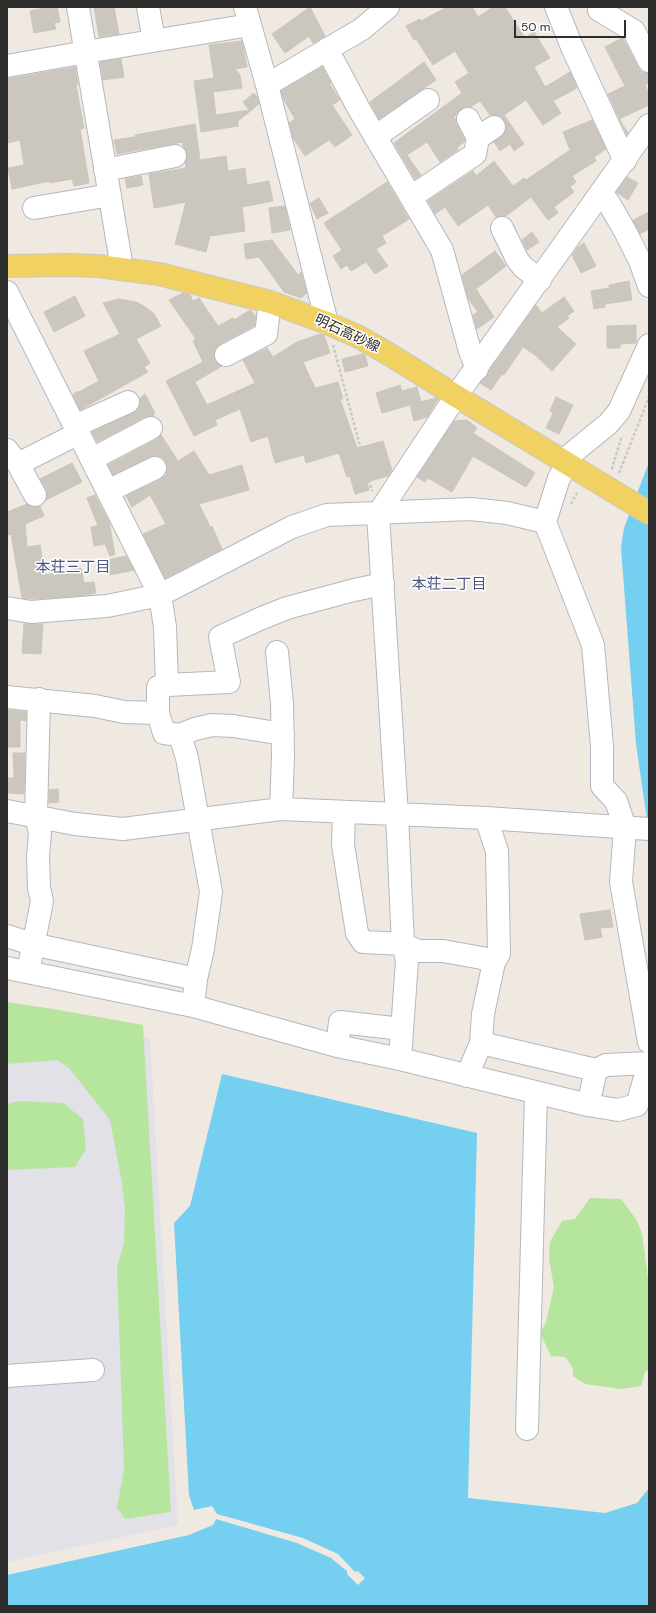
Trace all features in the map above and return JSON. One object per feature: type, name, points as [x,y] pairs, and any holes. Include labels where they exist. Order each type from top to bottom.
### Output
[{"type":"main road","name":"明石高砂線","points":[[7,266],[68,265],[122,268],[159,274],[270,302],[327,323],[359,337],[392,356],[649,513]]},
{"type":"street","points":[[78,7],[122,268]]},
{"type":"street","points":[[148,7],[154,40]]},
{"type":"street","points":[[267,85],[362,29],[388,7]]},
{"type":"street","points":[[556,7],[572,47],[625,161]]},
{"type":"street","points":[[598,10],[634,31],[649,61]]},
{"type":"street","points":[[7,66],[154,40],[248,16],[267,85],[327,323]]},
{"type":"street","points":[[328,49],[375,137],[442,250],[470,351],[477,369]]},
{"type":"street","points":[[375,137],[428,100]]},
{"type":"street","points":[[411,197],[475,154],[486,132],[468,119]]},
{"type":"street","points":[[400,1059],[407,961],[403,944],[397,815],[378,514],[456,396],[477,369],[601,192],[647,131]]},
{"type":"street","points":[[106,170],[175,156]]},
{"type":"street","points":[[601,192],[640,261],[649,286]]},
{"type":"street","points":[[34,208],[110,196]]},
{"type":"street","points":[[502,228],[517,259],[523,267],[540,280]]},
{"type":"street","points":[[7,292],[160,596],[165,626],[167,685]]},
{"type":"street","points":[[226,356],[266,334],[270,302]]},
{"type":"street","points":[[649,345],[619,411],[608,424],[570,455],[559,478],[545,522],[593,645],[602,746],[602,786],[616,801],[625,827],[621,882],[649,1042]]},
{"type":"street","points":[[35,495],[13,457],[77,429],[128,402]]},
{"type":"street","points":[[92,459],[151,428]]},
{"type":"street","points":[[108,491],[155,468]]},
{"type":"street","points":[[7,608],[31,612],[107,606],[160,596],[292,527],[327,515],[472,509],[507,513],[545,522]]},
{"type":"street","points":[[283,734],[232,726],[212,725],[195,729],[180,735],[164,733],[158,713],[158,688],[167,685],[229,682],[220,637],[287,608],[354,590],[383,584]]},
{"type":"street","points":[[277,652],[282,703],[283,734],[281,809]]},
{"type":"street","points":[[7,697],[39,699],[95,706],[124,712],[158,713]]},
{"type":"street","points":[[39,699],[36,816],[40,832],[38,856],[39,888],[42,901],[32,944],[17,970],[193,1006],[337,1046],[400,1059],[588,1105],[618,1110],[637,1105],[649,1063],[606,1065],[596,1070],[481,1043]]},
{"type":"street","points":[[180,735],[187,758],[211,892],[203,949],[196,979],[193,1006]]},
{"type":"street","points":[[7,811],[75,824],[122,829],[281,809],[486,818],[649,829]]},
{"type":"street","points":[[344,812],[343,845],[357,934],[363,942],[403,944],[418,951],[444,951],[482,958],[494,962]]},
{"type":"street","points":[[467,1076],[481,1043],[483,1014],[494,962],[499,954],[497,851],[486,818]]},
{"type":"street","points":[[7,936],[32,944],[196,979]]},
{"type":"street","points":[[337,1046],[340,1022],[402,1029]]},
{"type":"street","points":[[588,1105],[596,1070]]},
{"type":"street","points":[[527,1429],[536,1093]]},
{"type":"street","points":[[7,1376],[94,1370]]},
{"type":"path","points":[[327,323],[378,514]]},
{"type":"path","points":[[624,430],[612,468],[619,473],[649,398]]},
{"type":"shaded area","points":[[7,1014],[150,1038],[178,1525],[7,1562]]},
{"type":"green space","points":[[7,1002],[143,1025],[171,1512],[125,1519],[117,1508],[124,1469],[117,1268],[124,1242],[125,1208],[110,1120],[69,1068],[57,1060],[7,1064]]},
{"type":"green space","points":[[19,1101],[63,1103],[83,1119],[86,1149],[75,1167],[7,1170],[7,1104]]},
{"type":"green space","points":[[590,1198],[621,1199],[636,1219],[642,1233],[649,1286],[649,1370],[645,1372],[641,1386],[621,1389],[585,1384],[573,1376],[573,1368],[565,1357],[551,1356],[540,1333],[546,1322],[554,1287],[549,1259],[550,1242],[562,1221],[575,1219]]},
{"type":"water","points":[[649,462],[649,834],[636,744],[621,548],[624,528]]},
{"type":"water","points":[[222,1074],[477,1133],[468,1498],[605,1513],[637,1503],[649,1488],[649,1606],[7,1606],[7,1575],[189,1535],[213,1525],[216,1519],[297,1543],[331,1558],[347,1571],[347,1574],[358,1585],[365,1578],[358,1571],[355,1572],[338,1554],[303,1538],[217,1514],[212,1506],[194,1510],[189,1495],[174,1223],[190,1206]]},
{"type":"building","points":[[57,7],[60,22],[54,23],[56,29],[34,33],[30,11]]},
{"type":"building","points":[[94,7],[114,7],[119,34],[99,37]]},
{"type":"building","points":[[310,7],[325,36],[313,43],[309,36],[285,53],[272,34]]},
{"type":"building","points":[[447,7],[472,7],[478,17],[493,7],[505,7],[525,38],[534,32],[550,58],[534,67],[545,87],[570,72],[577,88],[553,101],[561,113],[543,125],[526,100],[504,115],[524,144],[514,151],[510,144],[500,151],[494,142],[505,132],[506,126],[504,120],[500,116],[490,115],[480,101],[470,107],[462,108],[454,117],[465,140],[464,142],[457,148],[458,150],[440,162],[427,142],[407,155],[421,175],[415,179],[394,143],[462,93],[455,82],[469,73],[455,51],[433,65],[416,39],[414,40],[406,26],[420,19],[421,21]]},
{"type":"building","points":[[622,38],[638,67],[642,72],[649,73],[649,83],[645,85],[649,94],[649,105],[619,119],[608,94],[625,86],[605,47]]},
{"type":"building","points":[[242,41],[247,67],[235,69],[240,75],[242,88],[213,92],[216,115],[249,110],[243,102],[254,93],[259,104],[238,121],[238,126],[201,132],[194,81],[214,78],[209,45]]},
{"type":"building","points":[[121,59],[124,77],[103,80],[100,62]]},
{"type":"building","points":[[424,62],[436,80],[379,119],[370,102]]},
{"type":"building","points":[[75,67],[78,84],[76,85],[84,128],[80,129],[89,183],[74,186],[72,179],[50,183],[50,181],[12,189],[8,168],[24,165],[20,140],[7,143],[7,79]]},
{"type":"building","points":[[322,67],[331,83],[329,83],[340,100],[332,105],[352,135],[335,147],[329,140],[305,156],[293,138],[289,123],[295,119],[284,100],[281,91]]},
{"type":"building","points":[[592,120],[606,149],[594,157],[596,161],[572,176],[576,182],[570,187],[574,192],[554,207],[558,213],[548,220],[531,197],[506,216],[496,217],[488,205],[458,226],[445,207],[435,214],[428,201],[473,171],[476,176],[494,161],[513,186],[524,178],[526,180],[570,150],[563,132]]},
{"type":"building","points":[[621,122],[628,133],[627,135]]},
{"type":"building","points":[[195,124],[200,160],[226,156],[228,171],[245,168],[247,185],[269,181],[273,201],[242,207],[245,231],[210,236],[206,252],[175,244],[186,202],[154,208],[149,174],[186,168],[185,162],[187,154],[183,147],[183,142],[117,154],[114,140]]},
{"type":"building","points":[[141,176],[143,185],[127,188],[125,179]]},
{"type":"building","points":[[627,177],[638,183],[628,200],[616,192]]},
{"type":"building","points":[[387,182],[409,219],[382,236],[386,243],[376,249],[388,266],[375,274],[366,262],[351,271],[347,265],[341,269],[333,256],[342,250],[324,223]]},
{"type":"building","points":[[319,198],[328,213],[317,219],[310,203]]},
{"type":"building","points":[[285,206],[290,230],[272,233],[269,208]]},
{"type":"building","points":[[649,212],[649,229],[640,234],[633,220]]},
{"type":"building","points":[[532,232],[539,242],[527,250],[522,240]]},
{"type":"building","points":[[272,240],[298,275],[301,272],[307,293],[301,298],[284,292],[259,257],[246,259],[244,244]]},
{"type":"building","points":[[584,243],[596,266],[581,273],[572,255],[578,247]]},
{"type":"building","points":[[495,251],[506,266],[476,289],[494,317],[477,329],[473,315],[478,312],[468,298],[462,275]]},
{"type":"building","points":[[629,281],[632,300],[605,304],[605,307],[594,309],[591,291],[609,288],[609,285]]},
{"type":"building","points":[[183,293],[190,295],[193,301],[199,298],[218,326],[233,318],[234,320],[250,310],[256,316],[254,326],[220,344],[216,348],[214,354],[215,360],[222,366],[195,382],[207,405],[255,383],[243,360],[267,348],[273,357],[297,342],[320,334],[324,335],[330,353],[303,362],[315,388],[338,382],[343,399],[340,399],[357,448],[383,441],[392,470],[388,476],[367,482],[369,490],[355,494],[350,476],[347,477],[339,453],[306,463],[304,455],[275,463],[268,436],[251,442],[240,409],[215,420],[217,425],[194,436],[166,381],[203,362],[193,341],[196,339],[169,300]]},
{"type":"building","points":[[75,296],[85,316],[54,332],[44,312]]},
{"type":"building","points":[[564,297],[574,311],[567,316],[569,318],[557,327],[576,344],[552,371],[535,355],[523,347],[504,375],[502,374],[491,390],[480,383],[487,376],[536,305],[542,313]]},
{"type":"building","points":[[119,299],[136,302],[144,306],[154,314],[161,326],[136,339],[150,363],[144,367],[148,372],[80,410],[73,394],[99,381],[84,351],[120,334],[103,303]]},
{"type":"building","points":[[636,325],[636,343],[620,344],[620,348],[607,348],[607,326]]},
{"type":"building","points":[[363,354],[365,355],[368,366],[345,372],[342,359]]},
{"type":"building","points":[[400,385],[402,391],[417,387],[421,402],[436,398],[438,399],[427,417],[414,421],[410,405],[382,413],[376,393]]},
{"type":"building","points":[[145,394],[155,413],[153,415],[154,416],[145,417],[97,442],[92,432],[133,413],[138,409],[140,398]]},
{"type":"building","points":[[556,397],[573,405],[559,434],[546,428],[553,413],[550,411]]},
{"type":"building","points":[[467,420],[477,428],[473,433],[535,473],[526,487],[473,456],[452,492],[428,478],[425,482],[417,477],[454,421]]},
{"type":"building","points":[[161,435],[178,461],[194,451],[209,475],[242,465],[249,490],[199,504],[210,527],[212,526],[222,549],[165,578],[143,534],[166,524],[150,495],[132,507],[126,496],[161,479],[166,475],[166,462],[162,457],[150,457],[113,475],[108,465],[157,439]]},
{"type":"building","points":[[72,463],[82,482],[46,500],[46,489],[40,479]]},
{"type":"building","points":[[95,495],[109,522],[115,554],[110,556],[105,544],[94,546],[91,527],[98,526],[87,498]]},
{"type":"building","points":[[27,504],[34,507],[40,506],[44,516],[25,524],[27,547],[40,545],[45,575],[81,568],[84,583],[94,582],[96,593],[81,596],[32,599],[22,598],[11,534],[7,535],[7,512]]},
{"type":"building","points":[[126,556],[134,570],[110,575],[108,560]]},
{"type":"building","points":[[24,624],[43,624],[41,654],[22,653]]},
{"type":"building","points":[[7,710],[26,712],[26,721],[20,720],[20,747],[7,747]]},
{"type":"building","points":[[13,753],[25,753],[24,794],[7,793],[7,778],[14,778]]},
{"type":"building","points":[[58,789],[59,802],[49,803],[49,790]]},
{"type":"building","points":[[610,910],[613,927],[600,928],[602,937],[585,940],[580,914]]},
{"type":"district","name":"本荘三丁目","points":[[73,568]]},
{"type":"district","name":"本荘二丁目","points":[[449,585]]}]
